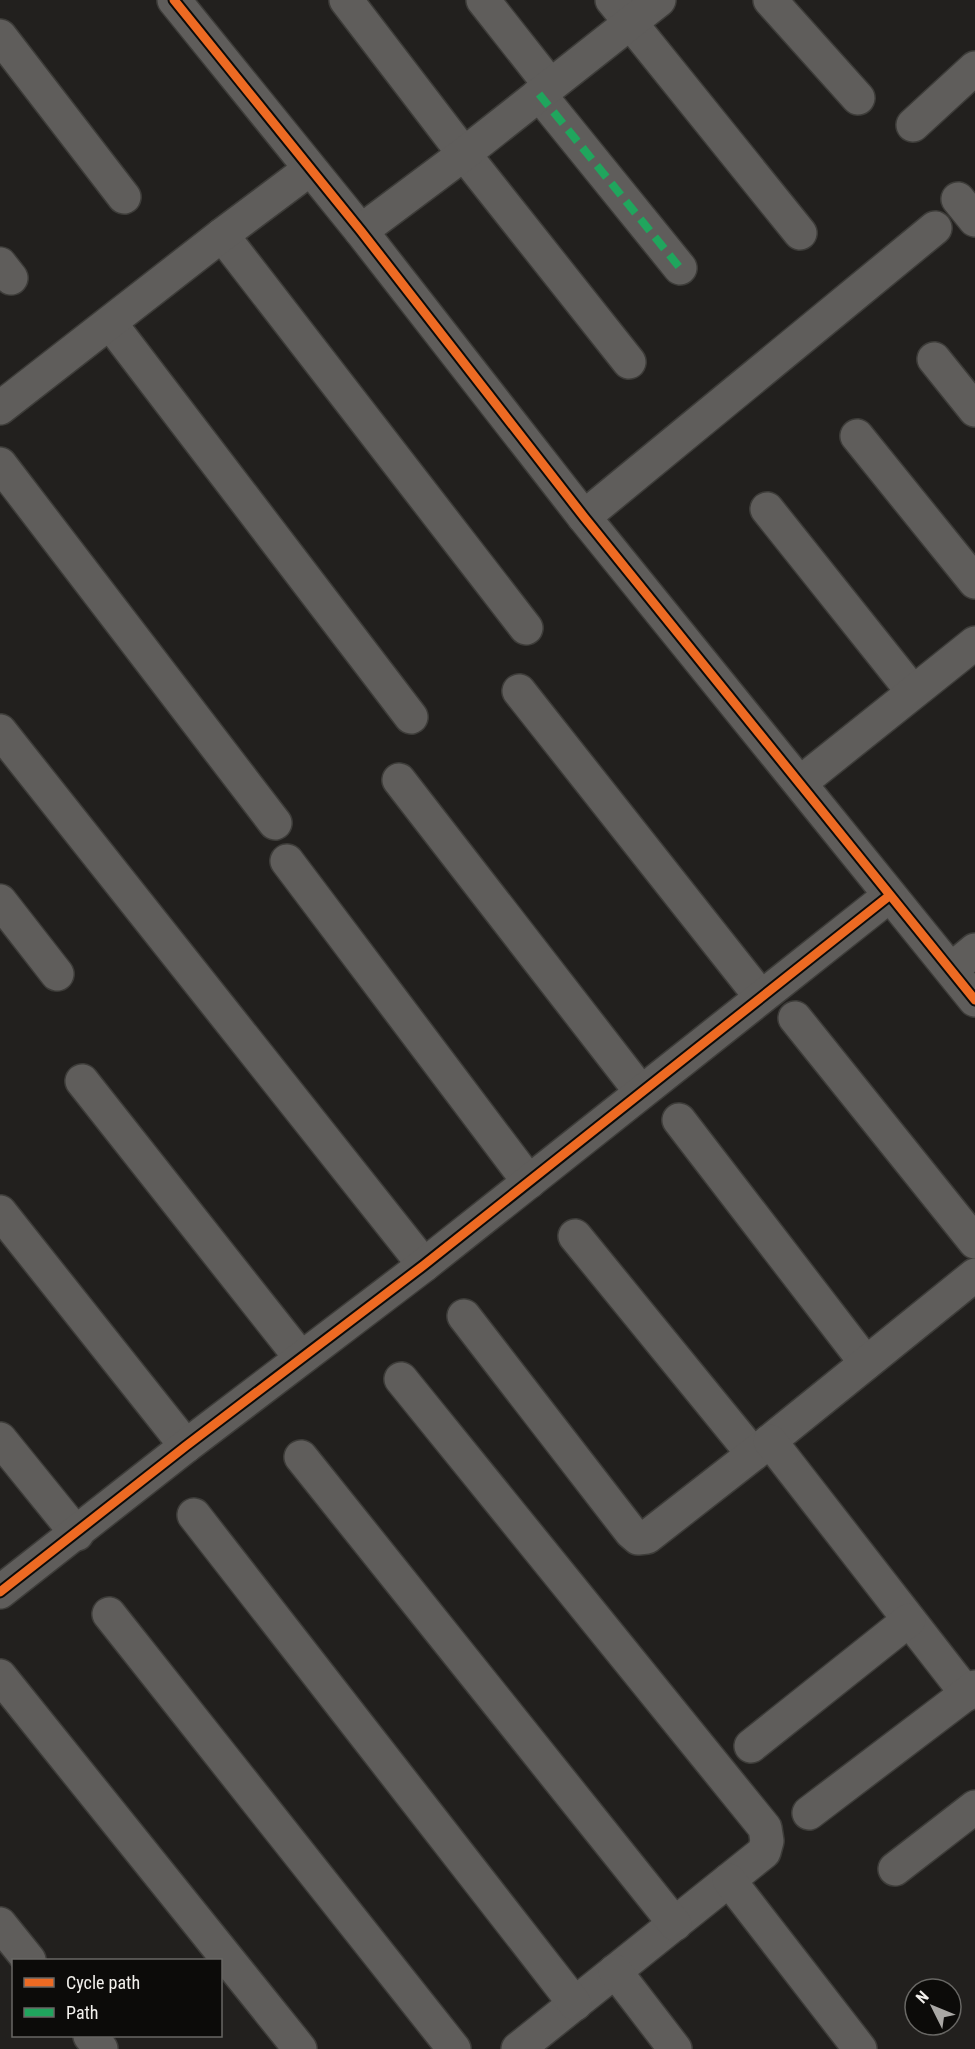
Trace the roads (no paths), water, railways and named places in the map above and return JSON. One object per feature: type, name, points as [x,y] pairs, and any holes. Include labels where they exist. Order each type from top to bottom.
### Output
[{"type":"street","points":[[174,0],[361,231],[584,517],[889,896],[963,959],[975,1000]]},
{"type":"street","points":[[346,0],[464,154],[629,362]]},
{"type":"street","points":[[483,0],[545,89],[680,268]]},
{"type":"street","points":[[361,231],[464,154],[545,89],[621,12],[659,0]]},
{"type":"street","points":[[770,0],[858,98]]},
{"type":"street","points":[[621,12],[800,233]]},
{"type":"street","points":[[0,36],[124,196]]},
{"type":"street","points":[[913,125],[973,74]]},
{"type":"street","points":[[0,408],[222,235],[310,170]]},
{"type":"street","points":[[584,517],[935,228]]},
{"type":"street","points":[[222,235],[526,628]]},
{"type":"street","points":[[110,323],[411,717]]},
{"type":"street","points":[[934,359],[975,410]]},
{"type":"street","points":[[857,436],[975,582]]},
{"type":"street","points":[[0,464],[275,823]]},
{"type":"street","points":[[767,509],[913,693]]},
{"type":"street","points":[[800,783],[975,643]]},
{"type":"street","points":[[519,691],[761,997]]},
{"type":"street","points":[[0,731],[424,1265]]},
{"type":"street","points":[[399,780],[641,1092]]},
{"type":"street","points":[[287,861],[529,1182]]},
{"type":"street","points":[[0,1592],[186,1446],[424,1265],[889,896]]},
{"type":"street","points":[[0,901],[57,974]]},
{"type":"street","points":[[795,1018],[975,1242]]},
{"type":"street","points":[[82,1081],[301,1358]]},
{"type":"street","points":[[679,1120],[866,1363]]},
{"type":"street","points":[[0,1212],[186,1446]]},
{"type":"street","points":[[575,1236],[971,1690],[809,1813]]},
{"type":"street","points":[[464,1316],[638,1538],[647,1537],[975,1275]]},
{"type":"street","points":[[401,1379],[765,1828],[767,1840],[764,1852],[518,2049]]},
{"type":"street","points":[[0,1439],[76,1534]]},
{"type":"street","points":[[302,1458],[675,1924]]},
{"type":"street","points":[[194,1515],[574,2004]]},
{"type":"street","points":[[109,1614],[454,2049]]},
{"type":"street","points":[[751,1746],[909,1620]]},
{"type":"street","points":[[0,1676],[300,2049]]},
{"type":"street","points":[[895,1869],[975,1807]]},
{"type":"street","points":[[729,1880],[860,2049]]},
{"type":"street","points":[[0,1924],[28,1959]]},
{"type":"street","points":[[615,1971],[675,2049]]},
{"type":"street","points":[[91,2037],[101,2049]]}]
